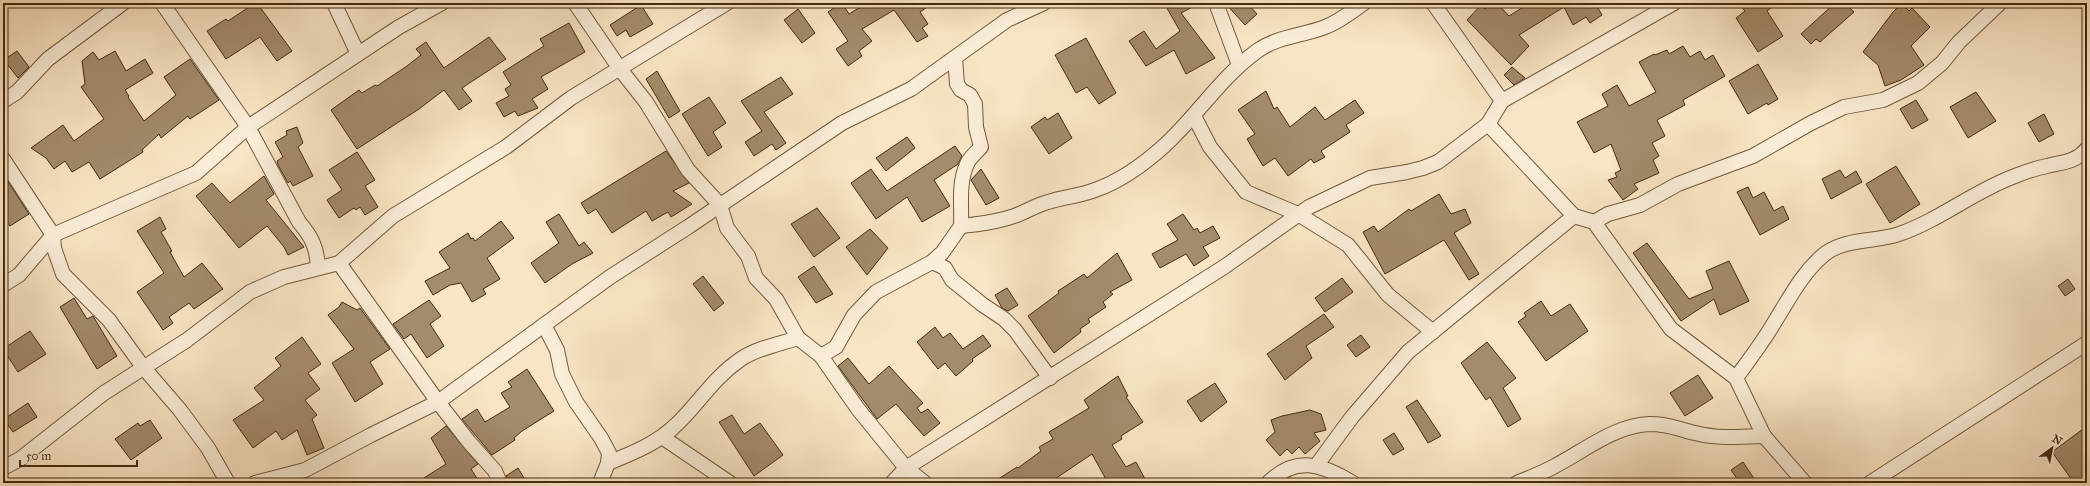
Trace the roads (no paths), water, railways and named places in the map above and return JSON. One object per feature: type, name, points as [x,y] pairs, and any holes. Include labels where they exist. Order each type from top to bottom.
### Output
[{"type":"street","points":[[3,101],[17,92],[48,59],[123,3]]},
{"type":"street","points":[[162,3],[248,127],[299,222],[310,236],[317,251],[318,268]]},
{"type":"street","points":[[334,3],[358,54]]},
{"type":"street","points":[[3,284],[19,275],[54,235],[196,173],[248,127],[311,87],[358,54],[442,3]]},
{"type":"street","points":[[576,3],[620,69],[646,102],[688,170],[720,205],[727,228],[748,256],[756,278],[776,299],[798,338],[821,356],[858,409],[906,468],[925,483]]},
{"type":"street","points":[[3,468],[20,459],[71,417],[143,367],[187,340],[250,292],[284,277],[339,263],[393,216],[506,147],[571,98],[727,3]]},
{"type":"street","points":[[255,483],[305,470],[438,402],[610,277],[842,123],[911,89],[1007,20],[1044,3]]},
{"type":"street","points":[[1216,3],[1239,65]]},
{"type":"street","points":[[961,226],[1002,220],[1047,202],[1094,191],[1109,185],[1135,170],[1163,147],[1194,116],[1216,86],[1258,50],[1275,41],[1325,27],[1344,17],[1364,3]]},
{"type":"street","points":[[1433,3],[1502,101]]},
{"type":"street","points":[[892,483],[906,468],[1050,378],[1224,266],[1298,214],[1348,187],[1370,178],[1424,168],[1438,162],[1488,124],[1502,101],[1674,3]]},
{"type":"street","points":[[1594,222],[1608,214],[1640,205],[1678,184],[1753,156],[1798,130],[1844,107],[1883,100],[1918,83],[1942,63],[1958,42],[2000,3]]},
{"type":"street","points":[[821,356],[836,347],[854,315],[876,292],[883,286],[932,262],[942,253],[961,226],[962,205],[960,184],[967,162],[981,147],[976,127],[975,104],[970,95],[961,90],[957,84],[955,58]]},
{"type":"street","points":[[1194,116],[1210,147],[1246,192],[1298,214],[1348,245],[1388,295],[1433,332]]},
{"type":"street","points":[[1488,124],[1574,216],[1594,222],[1671,329],[1736,378],[1764,436],[1805,483]]},
{"type":"street","points":[[1736,378],[1753,356],[1794,290],[1815,264],[1827,253],[1842,245],[1876,237],[1896,235],[1911,230],[1991,186],[2045,166],[2070,162],[2081,156],[2087,149]]},
{"type":"street","points":[[3,159],[54,235],[54,248],[63,274],[109,320],[143,367],[180,410],[208,448],[228,483]]},
{"type":"street","points":[[1316,466],[1373,391],[1408,352],[1574,216]]},
{"type":"street","points":[[932,262],[944,268],[952,280],[983,305],[1004,319],[1015,330],[1050,378]]},
{"type":"street","points":[[339,263],[438,402],[469,442],[495,471],[500,483]]},
{"type":"street","points":[[544,325],[557,350],[562,374],[576,402],[602,438],[609,453],[608,463],[600,483]]},
{"type":"street","points":[[608,463],[643,448],[662,437],[678,424],[699,398],[724,372],[742,358],[798,338]]},
{"type":"street","points":[[1870,483],[2087,343]]},
{"type":"street","points":[[1517,483],[1553,467],[1599,441],[1634,427],[1649,424],[1674,425],[1694,433],[1718,438],[1764,436]]},
{"type":"street","points":[[662,437],[730,483]]},
{"type":"street","points":[[1268,483],[1287,468],[1301,464],[1330,470],[1353,483]]}]
